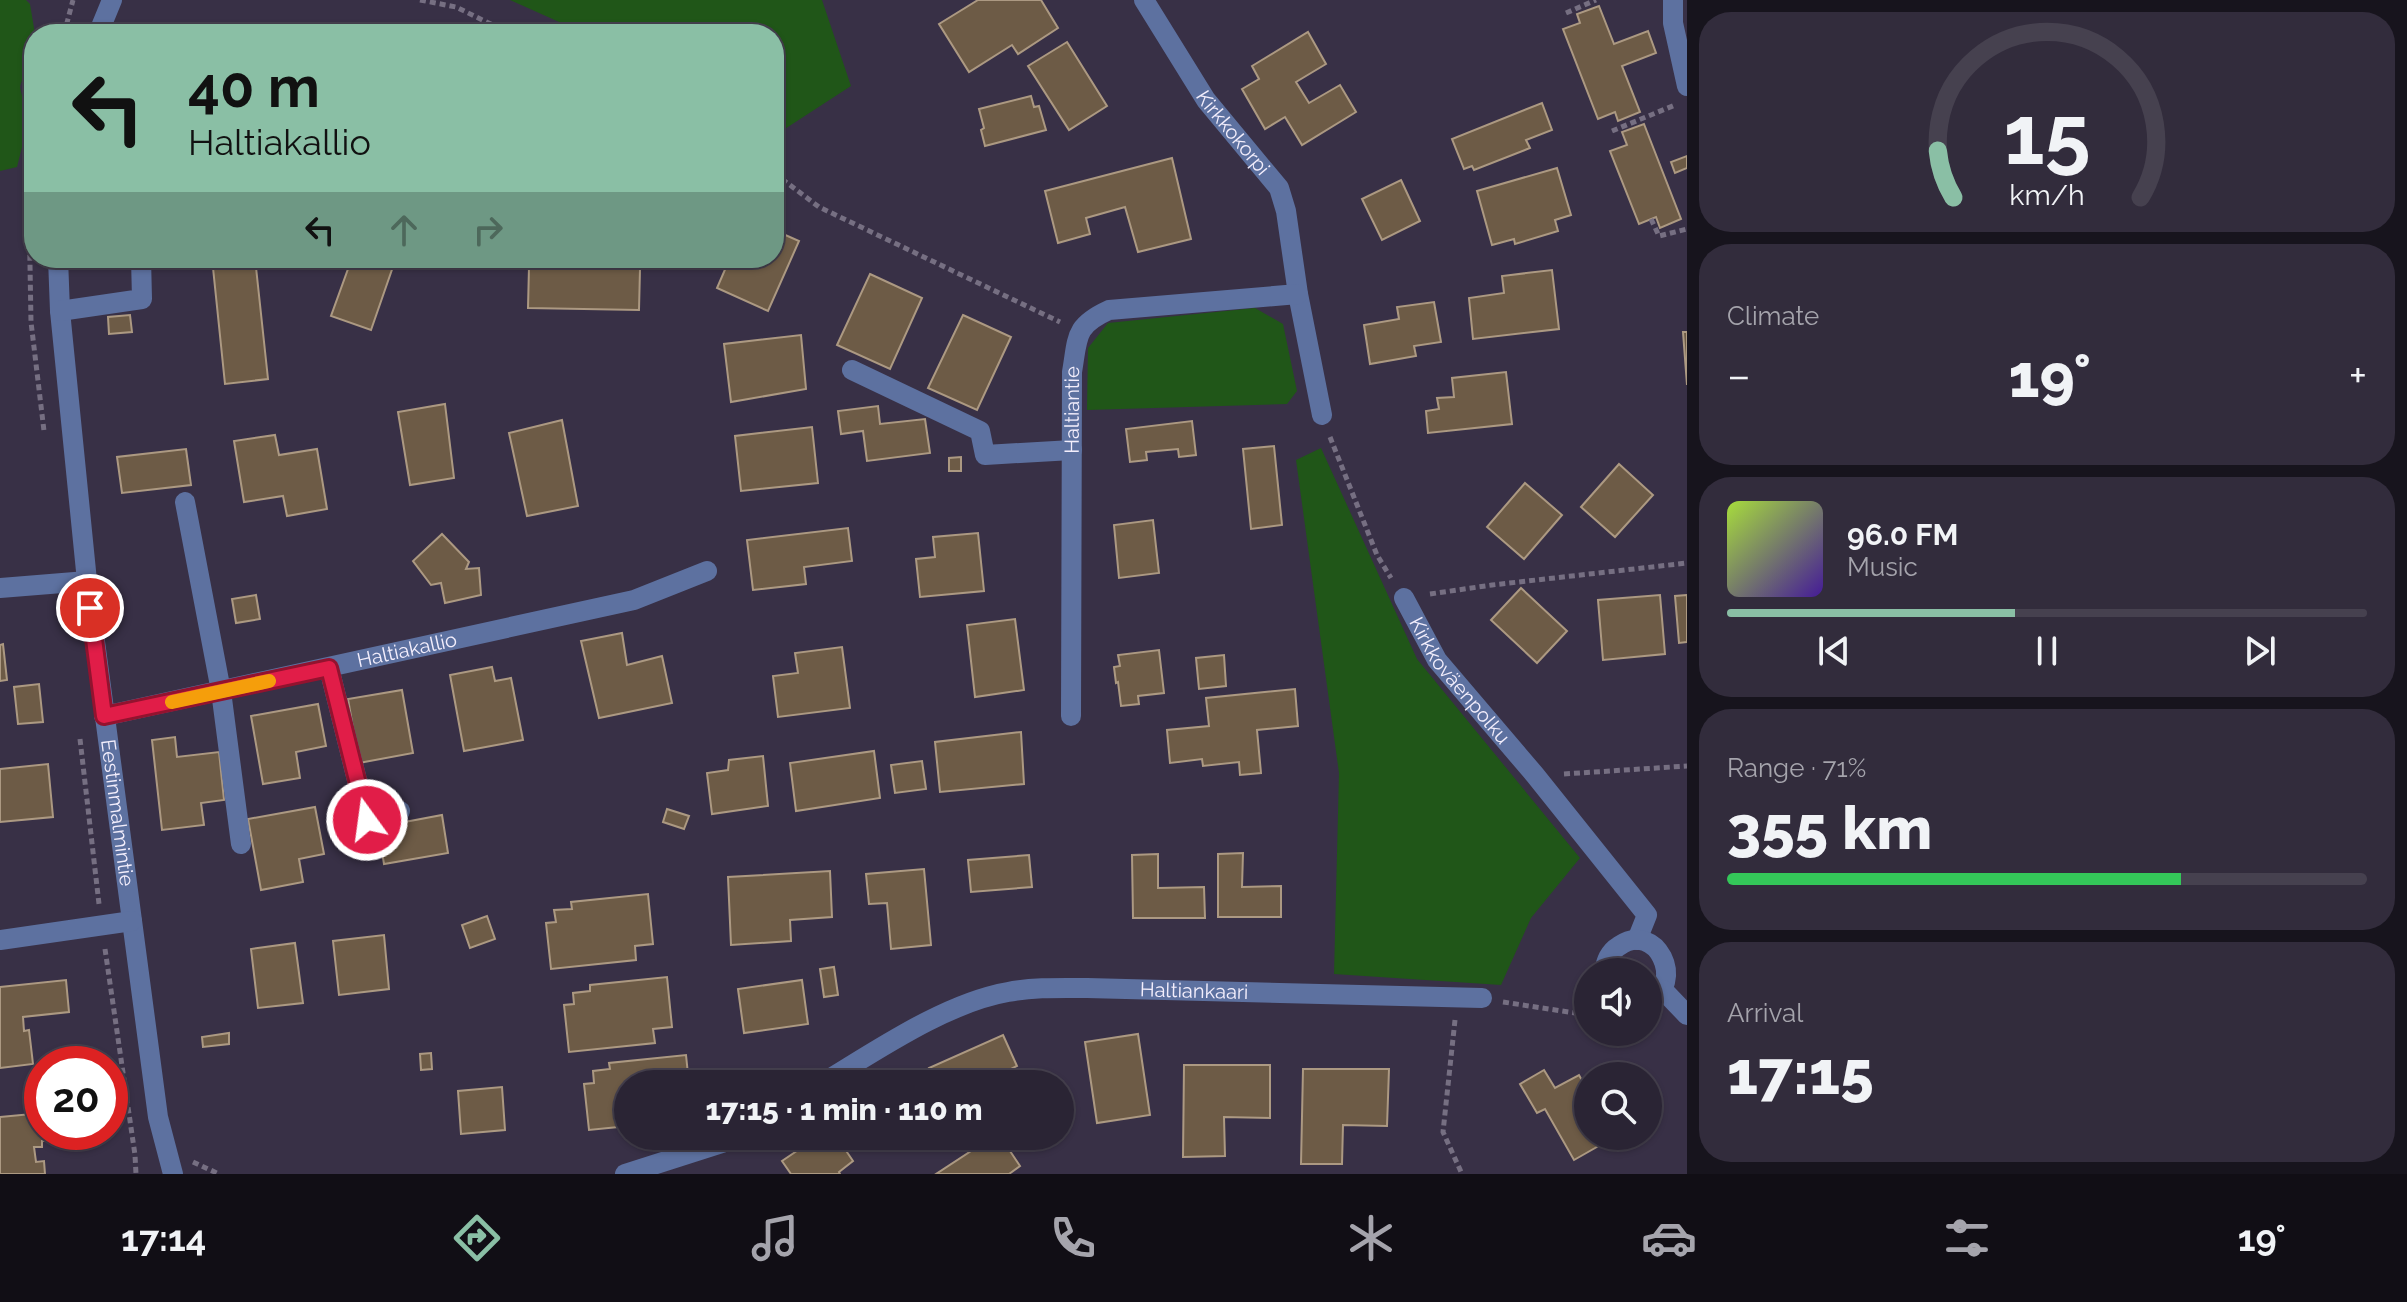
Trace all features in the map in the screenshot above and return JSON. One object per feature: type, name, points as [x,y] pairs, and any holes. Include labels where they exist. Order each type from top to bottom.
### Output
[{"type":"street","name":"Kirkkokorpi","points":[[1144,0],[1206,100],[1279,188],[1286,211],[1298,294],[1322,415]]},
{"type":"street","points":[[1673,0],[1673,23],[1687,86]]},
{"type":"street","points":[[103,24],[113,3]]},
{"type":"street","name":"Eestinmalmintie","points":[[58,268],[87,581],[104,716],[158,1117],[173,1174]]},
{"type":"street","points":[[60,311],[142,299],[141,268]]},
{"type":"street","points":[[1079,331],[1090,318],[1109,310],[1298,294]]},
{"type":"street","name":"Haltiantie","points":[[1071,716],[1072,372],[1079,331]]},
{"type":"street","points":[[852,370],[980,431],[985,455],[1072,450]]},
{"type":"street","points":[[185,502],[221,691],[241,844]]},
{"type":"street","name":"Haltiakallio","points":[[104,716],[634,600],[707,571]]},
{"type":"street","points":[[0,588],[87,581]]},
{"type":"street","name":"Kirkkoväenpolku","points":[[1404,598],[1437,660],[1535,775],[1647,915],[1637,940]]},
{"type":"street","points":[[329,668],[367,820],[400,811]]},
{"type":"street","points":[[0,940],[132,921]]},
{"type":"street","points":[[1607,958],[1612,950],[1624,943],[1637,940],[1650,943],[1661,952],[1667,964],[1668,978],[1662,986]]},
{"type":"street","name":"Haltiankaari","points":[[845,1070],[935,1018],[1006,992],[1087,988],[1482,998]]},
{"type":"street","points":[[1662,1000],[1687,1015]]},
{"type":"street","points":[[625,1174],[700,1150]]},
{"type":"path","points":[[67,24],[73,0]]},
{"type":"path","points":[[420,0],[456,7],[491,24]]},
{"type":"path","points":[[1566,13],[1596,0]]},
{"type":"path","points":[[1612,131],[1687,100]]},
{"type":"path","points":[[784,181],[819,207],[1079,331]]},
{"type":"path","points":[[1651,219],[1659,236],[1687,229]]},
{"type":"path","name":"Kirkkoväenpolku","points":[[1322,415],[1377,555],[1404,598]]},
{"type":"path","points":[[1404,598],[1687,563]]},
{"type":"path","points":[[1535,775],[1629,772],[1687,766]]},
{"type":"path","points":[[1458,998],[1443,1132],[1462,1174]]},
{"type":"path","points":[[1482,998],[1574,1011]]},
{"type":"green space","points":[[0,0],[26,0],[30,4],[33,24],[24,24],[24,73],[20,87],[24,105],[24,139],[17,167],[0,171]]},
{"type":"green space","points":[[510,0],[822,0],[851,86],[784,130],[784,24],[564,24]]},
{"type":"green space","points":[[1255,308],[1283,324],[1297,391],[1287,404],[1087,410],[1088,348],[1108,323]]},
{"type":"green space","points":[[1321,448],[1417,659],[1580,858],[1531,918],[1501,985],[1334,974],[1339,773],[1296,460]]},
{"type":"building","points":[[978,0],[1041,0],[1058,28],[1018,54],[1012,45],[969,72],[939,24]]},
{"type":"building","points":[[1599,6],[1614,44],[1648,31],[1656,53],[1622,66],[1640,112],[1618,121],[1615,112],[1598,119],[1563,29],[1580,23],[1577,14]]},
{"type":"building","points":[[1308,32],[1326,64],[1296,82],[1309,103],[1340,85],[1356,112],[1302,145],[1285,117],[1265,129],[1242,89],[1259,79],[1252,66]]},
{"type":"building","points":[[1067,42],[1107,106],[1069,130],[1028,66]]},
{"type":"building","points":[[1031,96],[1034,107],[1039,106],[1046,130],[985,146],[979,109]]},
{"type":"building","points":[[1542,103],[1552,130],[1526,140],[1530,148],[1474,170],[1472,166],[1464,169],[1452,139]]},
{"type":"building","points":[[1644,124],[1681,219],[1660,228],[1656,217],[1639,224],[1610,151],[1627,145],[1622,132]]},
{"type":"building","points":[[1687,156],[1687,168],[1675,173],[1671,162]]},
{"type":"building","points":[[1172,158],[1191,239],[1138,252],[1125,207],[1086,218],[1090,234],[1058,243],[1045,191]]},
{"type":"building","points":[[1557,168],[1571,215],[1555,220],[1558,231],[1515,244],[1514,239],[1492,245],[1477,191]]},
{"type":"building","points":[[1401,180],[1420,221],[1382,240],[1362,199]]},
{"type":"building","points":[[784,234],[799,241],[768,311],[717,288],[726,268],[784,268]]},
{"type":"building","points":[[213,268],[256,268],[268,379],[225,384]]},
{"type":"building","points":[[348,268],[393,268],[371,330],[331,316]]},
{"type":"building","points":[[529,268],[640,269],[639,310],[528,308]]},
{"type":"building","points":[[1552,270],[1559,329],[1473,339],[1469,298],[1504,293],[1502,276]]},
{"type":"building","points":[[870,274],[922,298],[890,369],[837,345]]},
{"type":"building","points":[[1434,302],[1441,342],[1414,346],[1416,356],[1370,364],[1364,325],[1399,319],[1397,307]]},
{"type":"building","points":[[130,315],[132,332],[109,334],[108,317]]},
{"type":"building","points":[[963,315],[1011,337],[977,410],[928,388]]},
{"type":"building","points":[[1683,332],[1687,332],[1687,385]]},
{"type":"building","points":[[801,335],[806,389],[731,402],[724,344]]},
{"type":"building","points":[[1506,372],[1512,424],[1428,433],[1426,411],[1439,409],[1437,398],[1454,397],[1452,378]]},
{"type":"building","points":[[445,404],[454,478],[410,485],[398,412]]},
{"type":"building","points":[[878,406],[880,424],[925,419],[930,453],[867,461],[863,431],[841,434],[838,411]]},
{"type":"building","points":[[562,420],[578,506],[527,516],[509,433]]},
{"type":"building","points":[[1192,421],[1196,455],[1179,457],[1178,449],[1146,452],[1147,460],[1130,462],[1126,429]]},
{"type":"building","points":[[812,427],[818,483],[741,491],[735,436]]},
{"type":"building","points":[[275,435],[279,455],[317,449],[327,509],[287,516],[283,496],[244,502],[234,441]]},
{"type":"building","points":[[1274,446],[1282,525],[1251,529],[1243,449]]},
{"type":"building","points":[[186,449],[191,485],[122,493],[117,457]]},
{"type":"building","points":[[961,457],[961,471],[949,471],[949,458]]},
{"type":"building","points":[[1619,464],[1653,495],[1615,537],[1581,507]]},
{"type":"building","points":[[1525,483],[1562,515],[1524,559],[1487,527]]},
{"type":"building","points":[[1153,520],[1159,573],[1119,578],[1114,525]]},
{"type":"building","points":[[848,528],[852,561],[804,567],[806,584],[753,590],[747,540]]},
{"type":"building","points":[[978,533],[984,591],[920,597],[916,559],[935,557],[933,537]]},
{"type":"building","points":[[442,534],[469,562],[466,569],[479,568],[481,595],[445,603],[441,583],[431,585],[413,561]]},
{"type":"building","points":[[1521,588],[1567,631],[1537,663],[1491,620]]},
{"type":"building","points":[[256,595],[260,619],[236,623],[232,599]]},
{"type":"building","points":[[1660,595],[1665,654],[1603,660],[1598,600]]},
{"type":"building","points":[[1687,595],[1687,642],[1679,643],[1675,596]]},
{"type":"building","points":[[1015,619],[1024,690],[975,697],[967,625]]},
{"type":"building","points":[[622,633],[627,665],[662,656],[672,703],[599,718],[581,641]]},
{"type":"building","points":[[3,644],[7,680],[0,681],[0,645]]},
{"type":"building","points":[[842,647],[850,708],[778,717],[773,676],[798,673],[795,653]]},
{"type":"building","points":[[1159,650],[1164,693],[1138,696],[1139,704],[1121,706],[1114,667],[1120,666],[1118,655]]},
{"type":"building","points":[[1224,655],[1226,686],[1199,689],[1196,658]]},
{"type":"building","points":[[492,667],[495,681],[511,678],[523,740],[464,751],[450,675]]},
{"type":"building","points":[[39,684],[43,722],[18,724],[14,687]]},
{"type":"building","points":[[1295,689],[1298,726],[1257,730],[1261,773],[1240,775],[1239,762],[1203,766],[1202,759],[1170,763],[1167,730],[1209,726],[1206,698]]},
{"type":"building","points":[[402,690],[413,753],[359,763],[348,699]]},
{"type":"building","points":[[318,704],[326,746],[296,752],[300,778],[263,784],[251,716]]},
{"type":"building","points":[[1021,732],[1024,784],[940,792],[935,742]]},
{"type":"building","points":[[175,737],[177,757],[219,752],[224,800],[201,803],[204,825],[162,830],[152,740]]},
{"type":"building","points":[[874,751],[880,798],[796,811],[790,763]]},
{"type":"building","points":[[763,756],[768,806],[712,814],[707,773],[728,770],[729,760]]},
{"type":"building","points":[[922,761],[926,789],[895,793],[891,765]]},
{"type":"building","points":[[48,764],[53,817],[0,822],[0,769]]},
{"type":"building","points":[[315,807],[324,854],[299,859],[303,882],[261,890],[248,819]]},
{"type":"building","points":[[667,809],[689,816],[684,829],[663,822]]},
{"type":"building","points":[[442,815],[448,853],[384,864],[378,827]]},
{"type":"building","points":[[1243,853],[1242,887],[1281,886],[1281,917],[1218,917],[1218,854]]},
{"type":"building","points":[[1158,854],[1158,888],[1204,887],[1205,918],[1133,918],[1132,855]]},
{"type":"building","points":[[1029,855],[1032,887],[971,892],[968,860]]},
{"type":"building","points":[[924,869],[931,945],[891,949],[887,903],[869,904],[866,874]]},
{"type":"building","points":[[830,871],[832,917],[790,920],[791,941],[731,945],[728,877]]},
{"type":"building","points":[[648,894],[653,944],[635,946],[636,960],[551,969],[546,923],[556,922],[554,910],[572,909],[571,902]]},
{"type":"building","points":[[487,916],[495,939],[470,948],[462,925]]},
{"type":"building","points":[[384,935],[389,989],[339,995],[333,941]]},
{"type":"building","points":[[295,943],[303,1003],[258,1008],[251,949]]},
{"type":"building","points":[[834,967],[838,995],[824,997],[820,969]]},
{"type":"building","points":[[667,977],[672,1027],[653,1029],[655,1043],[569,1052],[564,1005],[574,1004],[573,993],[590,991],[590,985]]},
{"type":"building","points":[[66,980],[69,1012],[23,1017],[24,1031],[29,1030],[31,1046],[24,1046],[24,1065],[0,1068],[0,987]]},
{"type":"building","points":[[802,980],[808,1024],[744,1033],[738,989]]},
{"type":"building","points":[[229,1033],[229,1044],[203,1047],[202,1037]]},
{"type":"building","points":[[1138,1034],[1150,1115],[1097,1123],[1085,1042]]},
{"type":"building","points":[[1003,1035],[1017,1066],[1009,1070],[929,1068]]},
{"type":"building","points":[[431,1053],[432,1069],[421,1070],[420,1054]]},
{"type":"building","points":[[686,1055],[688,1070],[614,1070],[614,1127],[589,1130],[584,1084],[594,1083],[593,1071],[610,1069],[609,1063]]},
{"type":"building","points":[[1184,1065],[1270,1065],[1270,1118],[1224,1117],[1225,1156],[1183,1157]]},
{"type":"building","points":[[1303,1069],[1389,1069],[1387,1126],[1343,1125],[1342,1164],[1301,1164]]},
{"type":"building","points":[[1544,1070],[1555,1088],[1574,1078],[1574,1150],[1592,1150],[1574,1160],[1545,1109],[1537,1113],[1520,1084]]},
{"type":"building","points":[[502,1087],[505,1130],[461,1134],[458,1091]]},
{"type":"building","points":[[24,1115],[24,1150],[34,1150],[36,1162],[44,1161],[45,1174],[0,1174],[0,1117]]},
{"type":"building","points":[[798,1150],[846,1150],[853,1161],[840,1174],[791,1174],[782,1161]]},
{"type":"building","points":[[973,1150],[1009,1150],[1020,1166],[1009,1174],[936,1174]]},
{"type":"slow traffic","points":[[172,702],[269,681]]},
{"type":"route","points":[[90,608],[104,716],[329,668],[367,820]]}]
